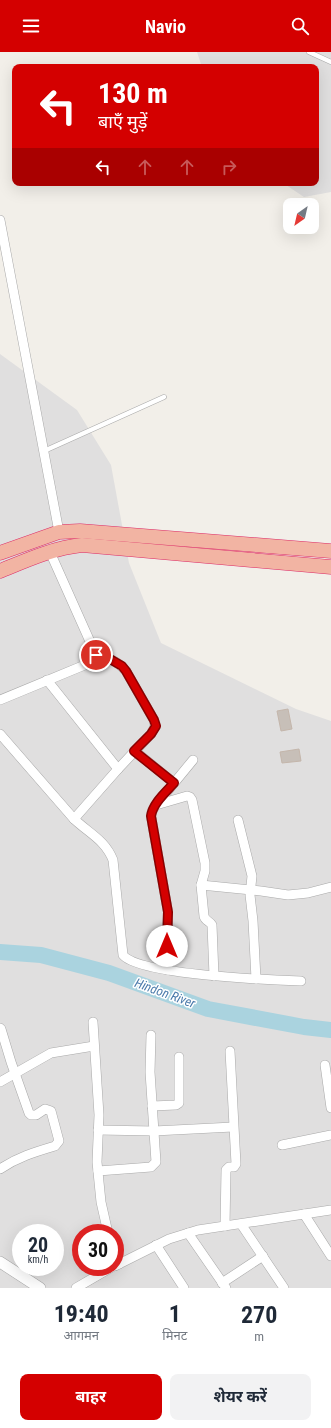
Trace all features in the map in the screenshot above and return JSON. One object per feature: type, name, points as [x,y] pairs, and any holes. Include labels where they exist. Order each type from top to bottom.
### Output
[{"type":"highway","points":[[0,553],[59,532],[80,531],[331,551]]},
{"type":"highway","points":[[0,571],[50,552],[66,547],[82,545],[331,567]]},
{"type":"street","points":[[0,220],[59,532]]},
{"type":"street","points":[[0,700],[92,662],[95,659],[96,655],[50,552]]},
{"type":"street","points":[[74,820],[156,726],[154,720],[122,666],[110,659],[96,655]]},
{"type":"street","points":[[47,680],[118,769]]},
{"type":"street","points":[[0,734],[74,820],[104,844],[109,851],[113,860],[123,955],[127,959],[168,970],[214,976],[301,981]]},
{"type":"street","points":[[134,751],[174,783]]},
{"type":"street","points":[[168,970],[168,912],[151,816],[156,805],[193,760]]},
{"type":"street","points":[[156,805],[187,796],[190,797],[205,863],[205,871],[201,885],[204,918],[212,925],[214,976]]},
{"type":"street","points":[[238,820],[252,876],[251,890],[256,979]]},
{"type":"street","points":[[201,885],[288,895],[308,893],[331,887]]},
{"type":"street","points":[[93,1022],[99,1115],[97,1162],[101,1202],[106,1224]]},
{"type":"street","points":[[0,1028],[29,1113],[31,1115],[36,1115],[45,1109],[51,1111],[59,1141],[55,1146],[34,1152],[12,1161],[0,1169]]},
{"type":"street","points":[[98,1171],[151,1167],[156,1162],[150,1072],[151,1035]]},
{"type":"street","points":[[0,1082],[51,1053],[94,1046]]},
{"type":"street","points":[[225,1226],[226,1170],[228,1167],[234,1167],[236,1164],[230,1051]]},
{"type":"street","points":[[152,1106],[176,1105],[179,1103],[179,1057]]},
{"type":"street","points":[[325,1065],[331,1108]]},
{"type":"street","points":[[98,1130],[154,1131],[233,1127]]},
{"type":"street","points":[[282,1145],[331,1135]]},
{"type":"street","points":[[124,1261],[169,1239],[188,1233],[331,1210]]},
{"type":"street","points":[[304,1214],[331,1256]]},
{"type":"street","points":[[241,1224],[263,1256],[280,1286]]},
{"type":"street","points":[[188,1233],[224,1285],[263,1256]]},
{"type":"street","points":[[156,1245],[181,1287]]},
{"type":"street","points":[[0,1262],[40,1288]]},
{"type":"street","points":[[76,1288],[96,1276]]},
{"type":"lane","points":[[309,52],[331,62]]},
{"type":"lane","points":[[44,451],[164,397]]},
{"type":"shaded area","points":[[197,52],[331,52],[331,192],[304,197],[288,186],[319,186],[319,64],[201,64]]},
{"type":"shaded area","points":[[0,354],[77,410],[111,465],[129,563],[161,643],[296,709],[331,721],[331,1288],[0,1288]]},
{"type":"building","points":[[288,709],[292,729],[281,731],[277,711]]},
{"type":"building","points":[[299,749],[301,761],[282,763],[280,752]]},
{"type":"waterway","name":"Hindon River","points":[[0,952],[41,955],[109,973],[208,1009],[304,1027],[331,1030]]},
{"type":"route","points":[[96,655],[110,659],[122,666],[154,720],[156,726],[154,730],[134,751],[174,783],[156,805],[151,816],[168,912],[167,946]]}]
